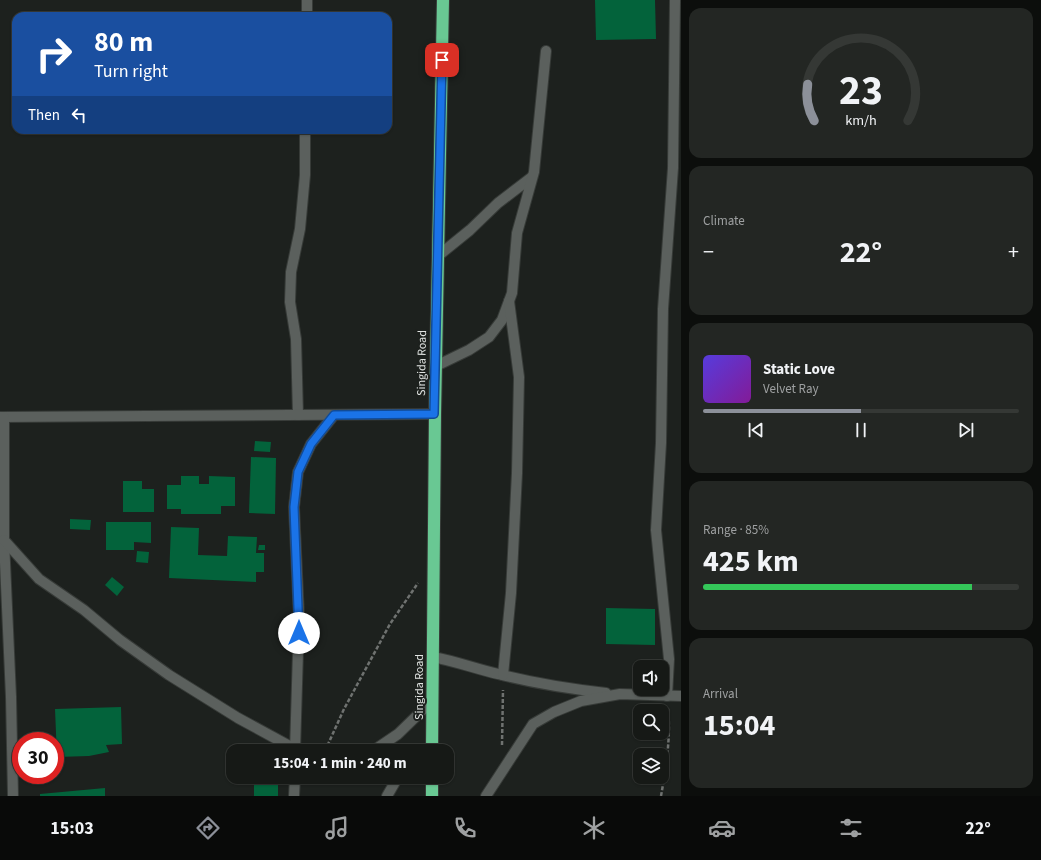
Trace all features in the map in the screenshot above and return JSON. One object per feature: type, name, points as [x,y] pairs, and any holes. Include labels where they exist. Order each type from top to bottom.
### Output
[{"type":"highway","name":"Singida Road","points":[[432,744],[434,414],[443,0]]},
{"type":"highway","points":[[432,784],[432,796]]},
{"type":"street","points":[[307,0],[307,12]]},
{"type":"street","points":[[669,660],[656,530],[661,443],[663,309],[672,168],[675,0]]},
{"type":"street","points":[[436,366],[469,350],[489,337],[502,320],[512,293],[517,233],[532,177],[546,51]]},
{"type":"street","points":[[298,415],[296,339],[290,302],[291,272],[300,229],[305,175],[305,134]]},
{"type":"street","points":[[438,256],[470,230],[498,203],[532,177]]},
{"type":"street","points":[[503,675],[511,593],[517,473],[518,384],[509,301]]},
{"type":"street","points":[[13,796],[11,697],[4,540],[2,417],[434,414]]},
{"type":"street","points":[[295,744],[299,618],[294,507],[298,472],[311,444],[334,415]]},
{"type":"street","points":[[4,540],[39,579],[84,610],[120,640],[181,682],[238,718],[284,744]]},
{"type":"street","points":[[433,657],[458,662],[503,675],[572,689],[633,695]]},
{"type":"street","points":[[486,796],[533,724],[554,712],[581,700],[620,694]]},
{"type":"street","points":[[669,696],[681,696]]},
{"type":"street","points":[[383,744],[398,734],[432,701]]},
{"type":"street","points":[[294,796],[295,784]]},
{"type":"street","points":[[387,796],[394,784]]},
{"type":"path","points":[[328,744],[344,709],[390,624],[434,559]]},
{"type":"path","points":[[502,747],[503,675]]},
{"type":"path","points":[[660,796],[666,764],[669,718],[667,696]]},
{"type":"building","points":[[595,0],[655,0],[656,39],[596,40]]},
{"type":"building","points":[[255,441],[271,442],[270,452],[254,451]]},
{"type":"building","points":[[251,457],[276,458],[275,514],[249,513]]},
{"type":"building","points":[[181,476],[199,476],[199,484],[209,484],[209,476],[235,477],[235,506],[221,506],[221,514],[181,514],[181,509],[167,509],[167,485],[181,485]]},
{"type":"building","points":[[123,481],[142,481],[142,489],[154,489],[154,512],[123,512]]},
{"type":"building","points":[[70,519],[91,520],[90,530],[70,529]]},
{"type":"building","points":[[106,522],[151,522],[151,543],[134,542],[134,550],[106,550]]},
{"type":"building","points":[[171,527],[199,528],[198,555],[227,556],[228,536],[257,537],[256,553],[264,553],[264,572],[256,572],[256,582],[169,578]]},
{"type":"building","points":[[259,545],[265,545],[265,550],[258,550]]},
{"type":"building","points":[[137,551],[149,552],[148,563],[136,562]]},
{"type":"building","points":[[112,577],[124,587],[117,596],[105,585]]},
{"type":"building","points":[[606,608],[655,609],[655,645],[606,644]]},
{"type":"building","points":[[121,707],[122,744],[106,745],[109,752],[89,756],[64,757],[64,732],[56,732],[55,709]]},
{"type":"building","points":[[254,784],[278,784],[278,796],[254,796]]},
{"type":"building","points":[[105,788],[105,796],[40,796],[40,794]]},
{"type":"route","points":[[299,633],[294,507],[298,472],[311,444],[334,415],[434,414],[442,60]]}]
